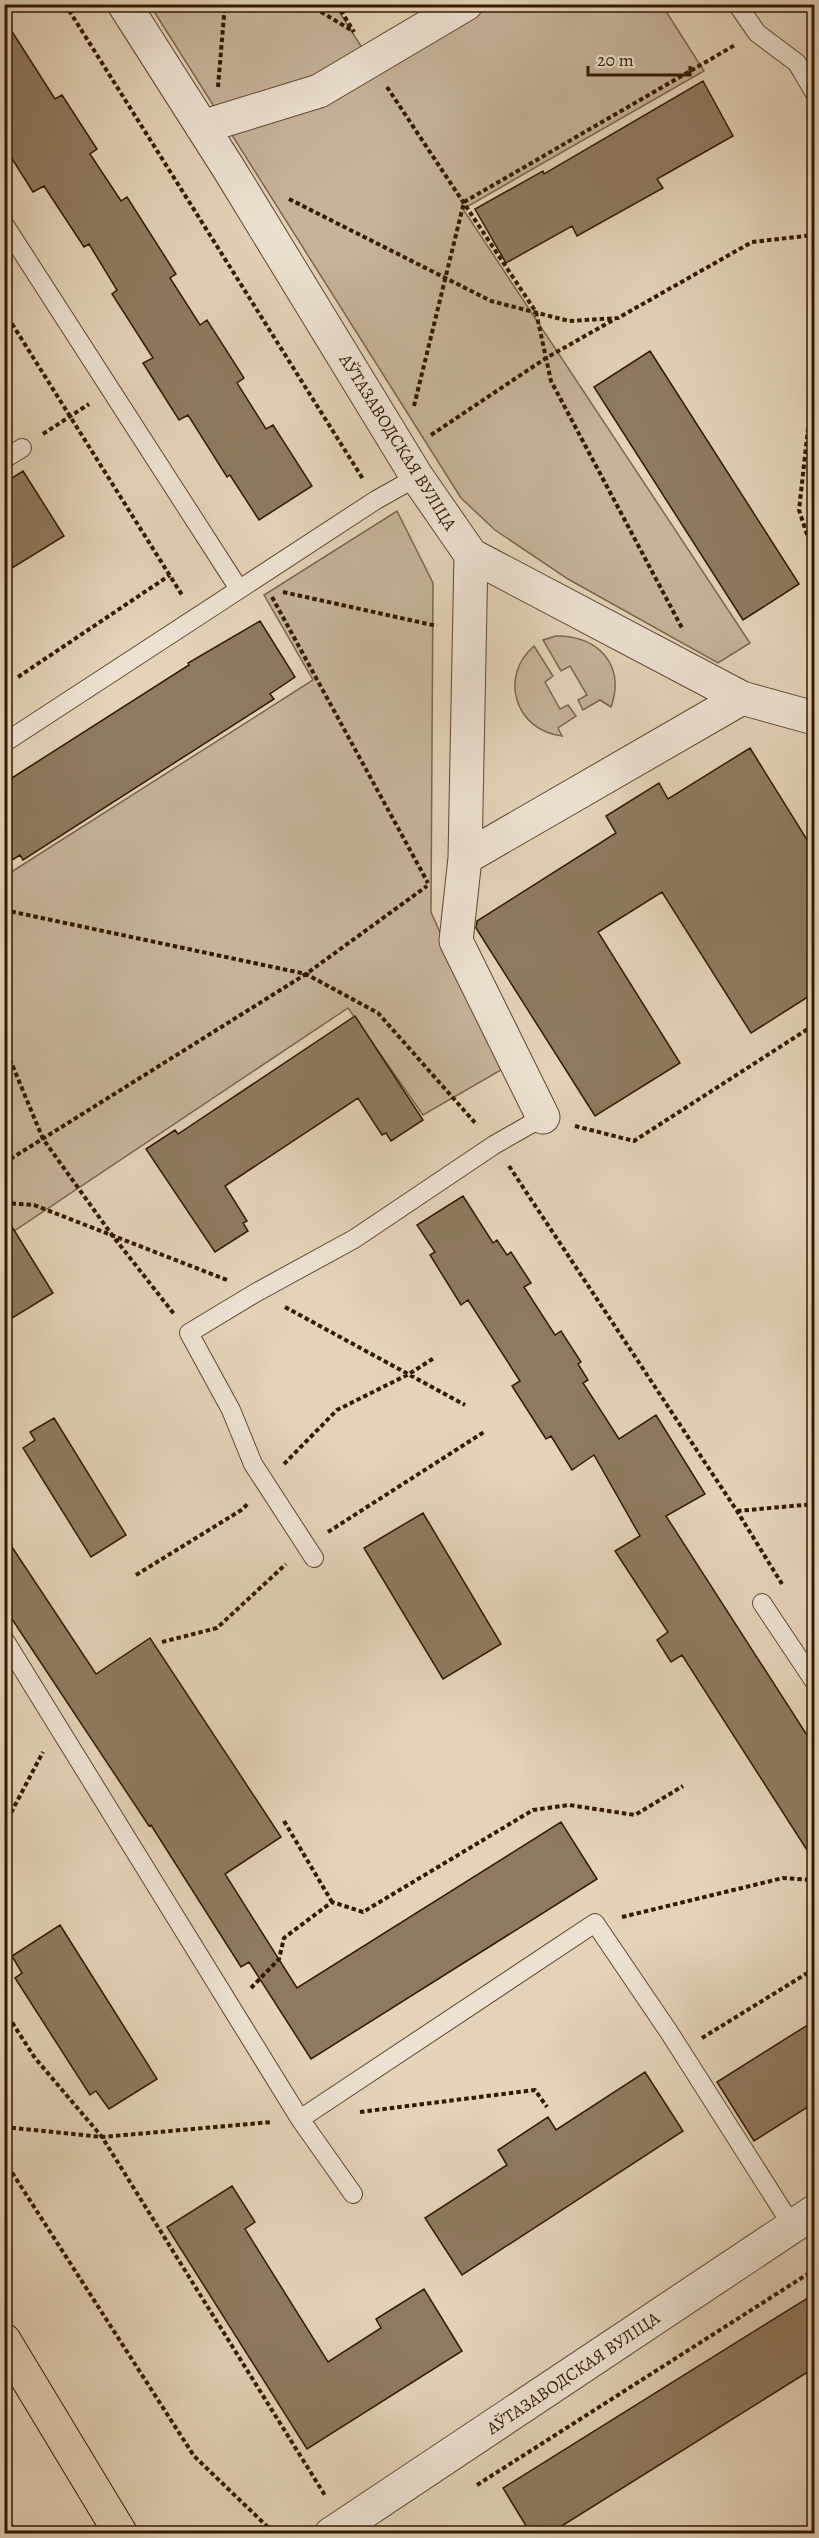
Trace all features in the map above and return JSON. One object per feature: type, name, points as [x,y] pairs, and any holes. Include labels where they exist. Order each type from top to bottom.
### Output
[{"type":"main road","points":[[4,2340],[121,2534]]},
{"type":"street","name":"АЎТАЗАВОДСКАЯ ВУЛІЦА","points":[[124,4],[208,125],[410,466],[471,555],[742,698],[814,718]]},
{"type":"street","points":[[208,125],[319,91],[466,4]]},
{"type":"street","points":[[471,555],[465,858],[456,941],[543,1117]]},
{"type":"street","points":[[465,858],[742,698]]},
{"type":"street","name":"АЎТАЗАВОДСКАЯ ВУЛІЦА","points":[[337,2529],[803,2219]]},
{"type":"lane","points":[[737,4],[757,33],[797,63],[814,92]]},
{"type":"lane","points":[[4,224],[238,590]]},
{"type":"lane","points":[[4,459],[22,447]]},
{"type":"lane","points":[[4,743],[238,590],[264,582],[376,500],[410,466]]},
{"type":"lane","points":[[314,1558],[253,1464],[231,1410],[189,1333],[257,1292],[354,1239],[494,1145],[543,1117]]},
{"type":"lane","points":[[762,1603],[814,1681]]},
{"type":"lane","points":[[4,1638],[300,2119],[353,2194]]},
{"type":"lane","points":[[300,2119],[596,1923],[681,2051],[803,2219]]},
{"type":"path","points":[[64,4],[376,500]]},
{"type":"path","points":[[208,125],[225,4]]},
{"type":"path","points":[[308,4],[353,31]]},
{"type":"path","points":[[338,4],[371,62],[536,312],[551,381],[672,607],[708,680]]},
{"type":"path","points":[[410,466],[445,278],[464,202],[757,33]]},
{"type":"path","points":[[280,195],[491,301],[569,321],[618,318]]},
{"type":"path","points":[[410,466],[546,358],[752,242],[814,235]]},
{"type":"path","points":[[4,311],[196,617]]},
{"type":"path","points":[[814,375],[799,510],[814,556]]},
{"type":"path","points":[[22,447],[111,390]]},
{"type":"path","points":[[18,677],[170,575]]},
{"type":"path","points":[[264,582],[470,633]]},
{"type":"path","points":[[264,582],[429,885]]},
{"type":"path","points":[[4,1163],[306,974],[465,858]]},
{"type":"path","points":[[4,910],[306,974],[378,1013],[494,1145],[737,1511],[785,1588]]},
{"type":"path","points":[[543,1117],[634,1141],[814,1025]]},
{"type":"path","points":[[4,1045],[43,1139],[112,1235],[189,1333]]},
{"type":"path","points":[[4,1203],[34,1205],[257,1292],[465,1405]]},
{"type":"path","points":[[737,1511],[814,1503]]},
{"type":"path","points":[[4,1826],[57,1725]]},
{"type":"path","points":[[284,1821],[332,1902],[363,1912],[533,1810],[569,1805],[635,1815],[683,1786]]},
{"type":"path","points":[[596,1923],[783,1878],[814,1880]]},
{"type":"path","points":[[231,2008],[279,1959],[284,1938],[332,1902]]},
{"type":"path","points":[[681,2051],[814,1969]]},
{"type":"path","points":[[4,2010],[35,2058],[102,2137],[337,2529]]},
{"type":"path","points":[[359,2112],[535,2090],[547,2107]]},
{"type":"path","points":[[4,2127],[102,2137],[300,2119]]},
{"type":"path","points":[[4,2160],[194,2456],[275,2534]]},
{"type":"path","points":[[477,2485],[814,2270]]},
{"type":"shaded area","points":[[150,5],[335,5],[376,70],[481,5],[662,5],[704,71],[463,209],[750,643],[718,663],[568,579],[495,530],[461,498]]},
{"type":"shaded area","points":[[397,511],[433,583],[431,912],[501,1070],[423,1115],[348,1008],[5,1237],[5,876],[313,680],[264,595]]},
{"type":"shaded area","points":[[556,636],[584,641],[605,655],[611,665],[614,678],[615,692],[611,707],[600,700],[583,710],[578,700],[587,695],[570,666],[561,671],[543,640]]},
{"type":"shaded area","points":[[534,646],[553,676],[545,682],[560,709],[568,705],[576,716],[558,728],[562,736],[546,732],[533,724],[523,714],[517,701],[515,687],[517,672],[523,659]]},
{"type":"shaded area","points":[[5,2513],[18,2533],[5,2533]]},
{"type":"building","points":[[4,19],[55,99],[62,95],[97,149],[90,154],[121,201],[127,197],[176,274],[170,278],[200,325],[207,320],[244,378],[237,383],[266,429],[273,425],[312,486],[259,520],[230,475],[227,477],[188,415],[179,420],[143,363],[153,358],[112,294],[117,290],[89,244],[84,247],[44,186],[33,192],[4,146]]},
{"type":"building","points":[[703,81],[733,136],[657,179],[663,188],[577,236],[572,226],[506,263],[475,209],[543,171],[544,174]]},
{"type":"building","points":[[650,351],[799,584],[743,620],[594,387]]},
{"type":"building","points":[[23,471],[64,536],[4,573],[4,483]]},
{"type":"building","points":[[260,621],[295,677],[270,694],[274,699],[23,860],[20,855],[4,865],[4,783],[189,665],[188,663]]},
{"type":"building","points":[[750,748],[814,851],[814,993],[751,1033],[662,892],[598,932],[680,1063],[595,1116],[476,928],[477,921],[616,833],[606,816],[659,783],[668,799]]},
{"type":"building","points":[[355,1016],[423,1120],[391,1141],[386,1133],[382,1135],[358,1098],[225,1186],[247,1221],[243,1223],[248,1231],[215,1252],[146,1149],[175,1130],[178,1134]]},
{"type":"building","points":[[463,1196],[493,1243],[497,1240],[507,1255],[511,1252],[531,1283],[524,1287],[555,1335],[561,1331],[581,1362],[578,1364],[588,1380],[583,1383],[619,1439],[656,1415],[705,1494],[666,1516],[814,1746],[814,1861],[682,1655],[671,1662],[657,1640],[668,1632],[615,1551],[640,1536],[594,1455],[572,1470],[551,1436],[546,1439],[512,1386],[520,1381],[468,1300],[461,1305],[430,1255],[435,1252],[417,1225]]},
{"type":"building","points":[[4,1214],[53,1293],[4,1323]]},
{"type":"building","points":[[54,1418],[126,1535],[91,1557],[23,1448],[35,1440],[30,1432]]},
{"type":"building","points":[[423,1513],[501,1644],[443,1679],[364,1548]]},
{"type":"building","points":[[4,1535],[96,1674],[150,1638],[281,1837],[225,1874],[297,1988],[561,1822],[597,1879],[311,2059],[249,1962],[241,1967],[151,1825],[149,1826],[4,1607]]},
{"type":"building","points":[[60,1925],[157,2079],[109,2109],[96,2091],[90,2095],[15,1978],[22,1973],[12,1956]]},
{"type":"building","points":[[814,2021],[814,2103],[754,2141],[717,2082]]},
{"type":"building","points":[[645,2072],[683,2131],[462,2275],[425,2218],[507,2165],[498,2150],[548,2117],[556,2130]]},
{"type":"building","points":[[232,2186],[255,2222],[245,2229],[328,2362],[381,2328],[376,2319],[424,2289],[462,2351],[307,2449],[167,2227]]},
{"type":"building","points":[[814,2294],[814,2368],[549,2534],[531,2534],[503,2488]]}]
